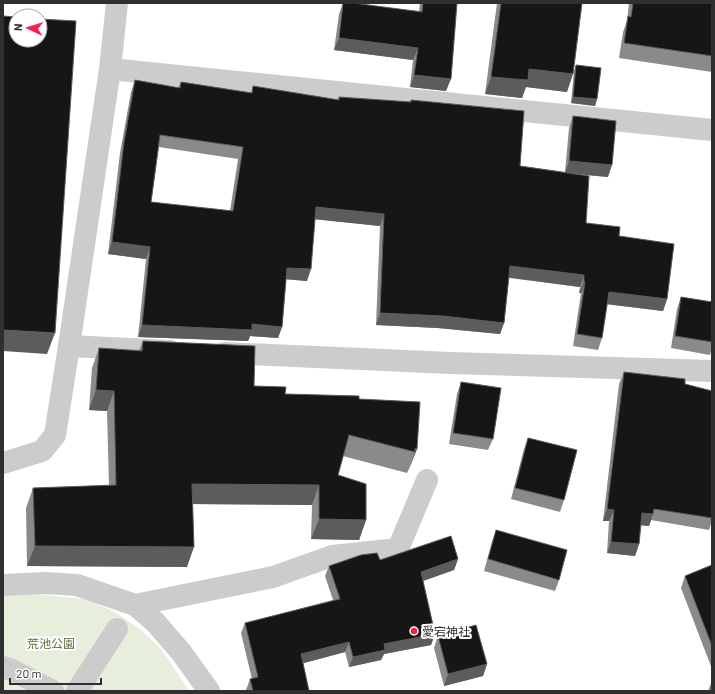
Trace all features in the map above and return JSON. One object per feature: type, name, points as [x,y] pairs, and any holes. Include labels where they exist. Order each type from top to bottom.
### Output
[{"type":"street","points":[[3,463],[42,451],[55,435],[110,69],[117,3]]},
{"type":"street","points":[[110,69],[712,130]]},
{"type":"street","points":[[69,346],[459,363],[712,371]]},
{"type":"street","points":[[136,605],[274,577],[332,556],[398,549],[427,480]]},
{"type":"street","points":[[3,599],[45,583]]},
{"type":"street","points":[[3,585],[45,583],[77,585],[136,605],[160,628],[181,652],[209,691]]},
{"type":"street","points":[[77,691],[117,629]]},
{"type":"street","points":[[3,667],[53,691]]},
{"type":"green space","name":"荒池公園","points":[[3,589],[85,599],[113,611],[140,629],[162,650],[189,691],[3,691]]},
{"type":"building","points":[[343,3],[422,12],[423,3],[457,3],[451,79],[414,75],[418,48],[339,38]]},
{"type":"building","points":[[501,3],[582,3],[573,74],[529,69],[528,80],[491,77]]},
{"type":"building","points":[[633,3],[712,3],[712,56],[624,43],[628,16],[631,17]]},
{"type":"building","points":[[3,16],[8,16],[8,48],[48,48],[48,19],[76,21],[55,333],[3,330]]},
{"type":"building","points":[[576,65],[601,68],[597,99],[573,97]]},
{"type":"building","points":[[135,80],[180,88],[181,82],[252,93],[253,86],[339,100],[339,97],[411,102],[411,100],[524,111],[520,166],[589,176],[586,223],[620,227],[619,236],[674,244],[667,299],[609,292],[602,338],[577,334],[585,282],[584,275],[510,266],[504,323],[443,316],[380,313],[384,214],[316,207],[311,269],[287,268],[282,327],[252,324],[252,330],[142,325],[150,247],[112,242],[124,142]],"holes":[[[160,135],[243,147],[233,211],[151,202]]]},
{"type":"building","points":[[573,116],[616,121],[612,165],[569,161]]},
{"type":"building","points":[[681,297],[712,302],[712,342],[675,336]]},
{"type":"building","points":[[143,341],[255,346],[254,386],[286,387],[285,394],[359,396],[359,399],[420,402],[417,449],[415,448],[415,452],[349,435],[338,475],[366,484],[366,520],[319,519],[319,485],[192,484],[194,547],[35,546],[33,488],[116,485],[114,391],[96,390],[99,348],[142,351]]},
{"type":"building","points":[[624,372],[685,379],[685,384],[712,391],[712,518],[654,509],[653,514],[642,513],[639,544],[611,542],[614,510],[607,509]]},
{"type":"building","points":[[461,382],[501,388],[493,439],[453,433]]},
{"type":"building","points":[[528,438],[577,450],[564,500],[515,488]]},
{"type":"building","points":[[496,530],[567,550],[559,580],[488,559]]},
{"type":"building","points":[[451,536],[458,559],[421,572],[435,634],[384,644],[385,650],[353,657],[349,642],[301,654],[309,691],[253,691],[250,679],[258,677],[245,623],[340,599],[329,566],[361,555],[377,553],[380,560]]},
{"type":"building","points":[[712,565],[712,646],[685,576]]},
{"type":"building","points":[[476,625],[487,664],[448,674],[438,636]]},
{"type":"place","name":"愛宕神社","points":[[414,631]]}]
